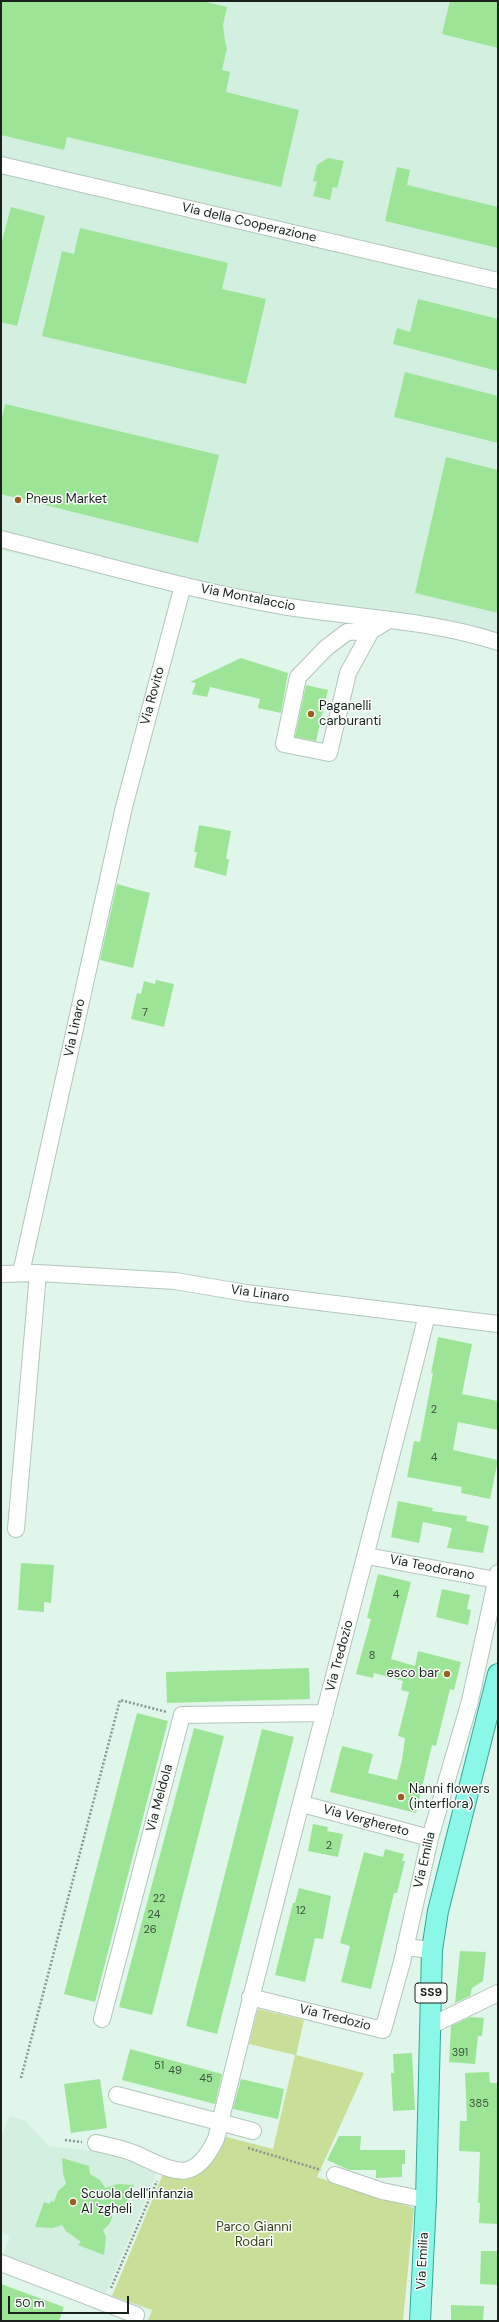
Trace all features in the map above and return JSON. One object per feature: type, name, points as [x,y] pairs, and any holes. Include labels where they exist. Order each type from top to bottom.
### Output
[{"type":"main road","name":"Via Emilia","points":[[420,2321],[426,2200],[432,1950],[438,1911],[498,1674]]},
{"type":"street","name":"Via della Cooperazione","points":[[1,165],[498,281]]},
{"type":"street","name":"Via Montalaccio","points":[[1,539],[183,585],[290,607],[443,628],[498,642]]},
{"type":"street","name":"Via Rovito","points":[[124,807],[183,585]]},
{"type":"street","points":[[371,631],[348,673],[329,753],[284,744],[298,677],[326,648],[347,632],[371,631],[389,620]]},
{"type":"street","name":"Via Linaro","points":[[21,1273],[124,807]]},
{"type":"street","name":"Via Linaro","points":[[1,1274],[21,1273],[175,1281],[246,1293],[498,1324]]},
{"type":"street","points":[[16,1528],[38,1274]]},
{"type":"street","name":"Via Tredozio","points":[[96,2143],[138,2155],[163,2168],[178,2171],[189,2169],[200,2164],[208,2156],[216,2139],[250,1997],[367,1556],[427,1315]]},
{"type":"street","name":"Via Teodorano","points":[[367,1556],[497,1576]]},
{"type":"street","name":"Via Emilia","points":[[405,1947],[430,1838],[470,1701],[497,1576]]},
{"type":"street","points":[[470,1701],[489,1708]]},
{"type":"street","points":[[182,1715],[325,1713]]},
{"type":"street","name":"Via Meldola","points":[[102,2019],[182,1715]]},
{"type":"street","name":"Via Verghereto","points":[[302,1804],[430,1838]]},
{"type":"street","points":[[405,1947],[432,1950]]},
{"type":"street","name":"Via Tredozio","points":[[250,1997],[383,2030],[405,1947]]},
{"type":"street","points":[[430,2026],[498,1993]]},
{"type":"street","points":[[117,2095],[221,2121],[253,2131]]},
{"type":"street","points":[[335,2175],[382,2191],[426,2200]]},
{"type":"street","points":[[1,2263],[136,2315],[134,2321]]},
{"type":"path","points":[[21,2078],[120,1700],[182,1715]]},
{"type":"path","points":[[245,2147],[335,2175]]},
{"type":"path","points":[[105,2303],[163,2168]]},
{"type":"shaded area","points":[[1,1],[498,1],[498,650],[420,628],[272,613],[1,550]]},
{"type":"shaded area","name":"Scuola dell'infanzia Al 'zgheli","points":[[10,2116],[25,2121],[49,2146],[103,2152],[157,2172],[106,2293],[3,2254],[10,2236],[1,2232],[1,2135]]},
{"type":"green space","name":"Parco Gianni Rodari","points":[[258,2009],[304,2020],[296,2055],[364,2073],[317,2177],[414,2208],[403,2321],[148,2321],[152,2310],[112,2296],[163,2174],[174,2175],[223,2136],[273,2149],[295,2055],[249,2044]]},
{"type":"building","points":[[1,1],[202,1],[227,7],[223,25],[227,48],[222,70],[230,72],[226,92],[299,110],[281,187],[67,137],[64,150],[1,135]]},
{"type":"building","points":[[450,1],[498,1],[498,48],[442,34]]},
{"type":"building","points":[[328,158],[344,161],[337,188],[333,187],[330,200],[313,196],[317,182],[313,181],[317,165]]},
{"type":"building","points":[[397,167],[410,170],[407,185],[498,207],[498,248],[385,221]]},
{"type":"building","points":[[11,207],[45,216],[17,326],[1,322],[1,245]]},
{"type":"building","points":[[80,228],[228,263],[222,289],[266,299],[246,384],[42,336],[62,251],[74,254]]},
{"type":"building","points":[[418,299],[498,319],[498,371],[393,344],[397,328],[410,332]]},
{"type":"building","points":[[405,372],[498,396],[498,443],[394,417]]},
{"type":"building","points":[[5,404],[219,455],[198,543],[1,494],[1,423]]},
{"type":"building","points":[[446,457],[498,470],[498,613],[415,593]]},
{"type":"building","points":[[241,658],[288,673],[281,713],[258,708],[260,699],[210,687],[207,697],[192,694],[196,683],[190,682]]},
{"type":"building","points":[[306,685],[328,690],[316,741],[295,737]]},
{"type":"building","points":[[199,825],[231,831],[226,858],[229,860],[226,876],[194,867],[197,852],[194,852]]},
{"type":"building","points":[[117,884],[150,893],[133,968],[100,960]]},
{"type":"building","points":[[156,980],[174,984],[164,1027],[131,1019],[137,993],[141,994],[144,981],[155,984]]},
{"type":"building","points":[[438,1337],[472,1344],[462,1394],[498,1401],[498,1430],[458,1422],[453,1450],[498,1460],[490,1499],[461,1493],[462,1487],[407,1477],[414,1441],[420,1442]]},
{"type":"building","points":[[398,1501],[433,1508],[432,1511],[467,1516],[466,1521],[489,1526],[483,1553],[447,1548],[452,1528],[423,1522],[419,1543],[391,1537]]},
{"type":"building","points":[[21,1563],[54,1565],[51,1603],[44,1602],[44,1612],[18,1610]]},
{"type":"building","points":[[378,1574],[411,1582],[391,1659],[415,1666],[418,1651],[461,1662],[454,1690],[450,1689],[436,1746],[432,1745],[416,1813],[330,1792],[342,1746],[373,1754],[368,1773],[397,1780],[402,1760],[405,1738],[398,1736],[409,1692],[401,1690],[403,1681],[374,1673],[373,1678],[356,1674],[371,1619],[367,1618]]},
{"type":"building","points":[[442,1589],[470,1595],[467,1609],[471,1610],[468,1625],[436,1617]]},
{"type":"building","points":[[309,1668],[310,1699],[167,1703],[166,1672]]},
{"type":"building","points":[[137,1713],[168,1721],[95,2002],[64,1994]]},
{"type":"building","points":[[194,1728],[224,1736],[152,2015],[119,2007]]},
{"type":"building","points":[[262,1729],[294,1737],[217,2034],[186,2026]]},
{"type":"building","points":[[313,1824],[328,1827],[327,1831],[343,1834],[338,1857],[308,1851]]},
{"type":"building","points":[[385,1849],[404,1854],[402,1861],[405,1861],[397,1893],[394,1893],[371,1989],[341,1982],[350,1946],[340,1943],[364,1852],[383,1857]]},
{"type":"building","points":[[299,1888],[331,1896],[323,1939],[315,1938],[305,1982],[275,1975],[293,1903],[295,1903]]},
{"type":"building","points":[[460,1951],[486,1952],[483,1981],[472,1988],[470,1996],[455,2003]]},
{"type":"building","points":[[470,2017],[484,2018],[482,2036],[478,2036],[475,2064],[449,2062],[451,2026]]},
{"type":"building","points":[[130,2049],[222,2074],[215,2104],[122,2080]]},
{"type":"building","points":[[412,2053],[415,2110],[393,2111],[391,2073],[394,2073],[393,2054]]},
{"type":"building","points":[[489,2072],[490,2083],[498,2083],[498,2224],[479,2223],[480,2203],[478,2203],[480,2152],[459,2151],[460,2121],[467,2121],[465,2073]]},
{"type":"building","points":[[100,2079],[107,2128],[71,2133],[64,2084]]},
{"type":"building","points":[[241,2079],[284,2089],[278,2119],[233,2109]]},
{"type":"building","points":[[339,2136],[361,2136],[360,2150],[405,2150],[405,2164],[402,2164],[402,2177],[376,2178],[376,2170],[349,2170],[327,2160]]},
{"type":"building","points":[[62,2158],[89,2166],[90,2174],[100,2180],[105,2188],[118,2184],[134,2185],[123,2211],[114,2211],[110,2223],[103,2230],[106,2237],[104,2255],[78,2245],[81,2242],[66,2231],[62,2225],[53,2228],[35,2227],[44,2202],[50,2204],[51,2201],[54,2202],[58,2191],[66,2184],[63,2173]]},
{"type":"building","points":[[481,2251],[498,2251],[498,2285],[480,2284]]},
{"type":"building","points":[[1,2284],[64,2307],[59,2321],[1,2321]]},
{"type":"building","points":[[451,2305],[484,2306],[483,2321],[451,2321]]},
{"type":"place","name":"Pneus Market","points":[[18,500]]},
{"type":"place","name":"Paganelli carburanti","points":[[311,714]]},
{"type":"place","name":"esco bar","points":[[447,1674]]},
{"type":"place","name":"Nanni flowers (interflora)","points":[[401,1797]]},
{"type":"place","name":"Scuola dell'infanzia Al 'zgheli","points":[[73,2202]]}]
